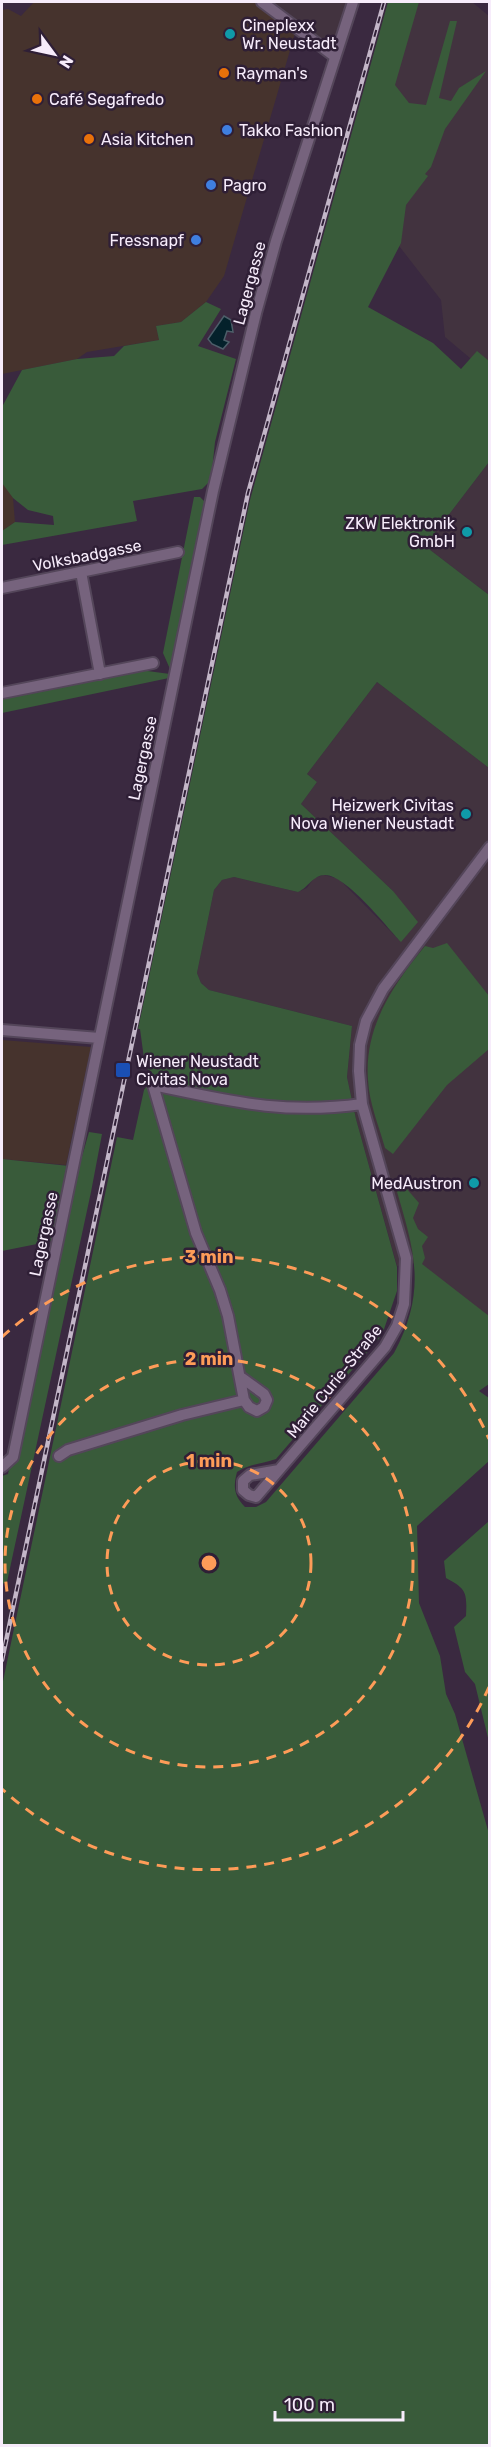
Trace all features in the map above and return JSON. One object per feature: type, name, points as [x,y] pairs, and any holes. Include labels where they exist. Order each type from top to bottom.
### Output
[{"type":"street","points":[[262,2],[334,56]]},
{"type":"street","name":"Lagergasse","points":[[2,1467],[13,1456],[213,491],[256,313],[334,56],[353,2]]},
{"type":"street","name":"Volksbadgasse","points":[[2,588],[178,552]]},
{"type":"street","points":[[81,572],[100,674]]},
{"type":"street","points":[[2,693],[153,663]]},
{"type":"street","name":"Marie Curie-Straße","points":[[279,1470],[385,1347],[397,1326],[404,1304],[406,1258],[362,1104],[359,1071],[360,1045],[366,1021],[383,989],[489,847]]},
{"type":"street","points":[[2,1030],[99,1038]]},
{"type":"street","points":[[242,1378],[264,1394],[267,1401],[264,1407],[257,1411],[249,1407],[244,1400],[242,1378],[220,1290],[195,1233],[153,1085],[248,1105],[287,1109],[324,1109],[362,1104]]},
{"type":"street","points":[[59,1456],[68,1450],[182,1415],[244,1400]]},
{"type":"shaded area","points":[[34,2],[271,2],[298,23],[224,276],[206,302],[181,322],[156,326],[159,340],[87,352],[77,359],[2,374],[2,10],[8,9],[21,16]]},
{"type":"shaded area","points":[[271,2],[348,2],[331,48]]},
{"type":"shaded area","points":[[415,2],[472,2],[489,16],[489,374],[445,337],[441,300],[389,233],[386,100]]},
{"type":"shaded area","points":[[489,462],[489,595],[425,546]]},
{"type":"shaded area","points":[[2,480],[13,498],[15,522],[2,531]]},
{"type":"shaded area","points":[[377,682],[489,768],[489,1327],[416,1263],[397,1266],[356,1119],[347,1077],[352,1026],[209,990],[201,983],[197,973],[214,890],[222,880],[234,877],[298,892],[307,888],[314,878],[324,875],[339,879],[401,942],[393,891],[301,804],[317,782],[307,774]]},
{"type":"shaded area","points":[[2,1040],[91,1047],[66,1165],[2,1159]]},
{"type":"green space","points":[[388,2],[419,2],[395,85],[409,103],[426,105],[450,21],[457,21],[439,98],[451,101],[459,88],[486,71],[445,129],[431,167],[425,174],[428,176],[406,205],[401,243],[368,307],[433,343],[461,369],[477,351],[489,361],[489,462],[425,546],[489,595],[489,768],[377,682],[307,774],[317,782],[301,804],[393,891],[418,922],[401,942],[354,892],[334,877],[325,875],[317,877],[298,892],[234,877],[222,880],[214,890],[197,973],[201,983],[209,990],[352,1026],[347,1077],[356,1119],[397,1267],[397,1291],[382,1335],[276,1459],[237,1472],[235,1491],[241,1503],[245,1507],[256,1507],[266,1502],[394,1353],[405,1330],[414,1289],[412,1250],[395,1185],[406,1188],[419,1203],[413,1218],[418,1229],[428,1237],[422,1246],[425,1258],[422,1264],[489,1316],[489,1384],[479,1391],[489,1398],[489,1461],[417,1526],[419,1603],[440,1656],[446,1694],[455,1714],[489,1834],[489,2444],[2,2445],[2,1686],[117,1137],[133,1140],[144,1090],[154,1075],[145,1066],[140,1029],[138,1029],[250,500]]},
{"type":"green space","points":[[206,302],[221,309],[198,346],[236,359],[215,442],[211,480],[202,489],[133,501],[137,521],[2,545],[2,531],[15,522],[54,525],[53,516],[28,510],[13,498],[2,483],[2,407],[22,370],[77,359],[114,356],[124,346],[159,340],[156,326],[181,322]]},
{"type":"green space","points":[[194,497],[200,497],[205,502],[170,669],[163,653]]},
{"type":"green space","points":[[140,670],[170,674],[169,678],[2,713],[2,697]]},
{"type":"green space","points":[[447,943],[489,996],[489,1049],[447,1085],[393,1154],[385,1148],[370,1097],[368,1061],[371,1042],[383,1008],[413,961],[425,946],[433,948]]},
{"type":"green space","points":[[89,1132],[102,1134],[91,1192],[7,1582],[2,1584],[2,1476],[8,1474],[57,1240],[2,1251],[2,1159],[79,1167]]},
{"type":"green space","points":[[489,1521],[489,1742],[475,1684],[465,1672],[454,1627],[466,1616],[466,1597],[458,1585],[446,1578],[444,1561]]},
{"type":"water","points":[[224,316],[231,320],[233,332],[227,331],[224,340],[229,342],[223,349],[212,344],[208,339]]},
{"type":"railway","points":[[2,1660],[248,493],[384,2]]},
{"type":"place","name":"Cineplexx Wr. Neustadt","points":[[230,34]]},
{"type":"place","name":"Rayman's","points":[[224,73]]},
{"type":"place","name":"Café Segafredo","points":[[37,99]]},
{"type":"place","name":"Takko Fashion","points":[[227,130]]},
{"type":"place","name":"Asia Kitchen","points":[[89,139]]},
{"type":"place","name":"Pagro","points":[[211,185]]},
{"type":"place","name":"Fressnapf","points":[[196,240]]},
{"type":"place","name":"ZKW Elektronik GmbH","points":[[467,532]]},
{"type":"place","name":"Heizwerk Civitas Nova Wiener Neustadt","points":[[466,814]]},
{"type":"place","name":"Wiener Neustadt Civitas Nova","points":[[123,1070]]},
{"type":"place","name":"MedAustron","points":[[474,1183]]}]
